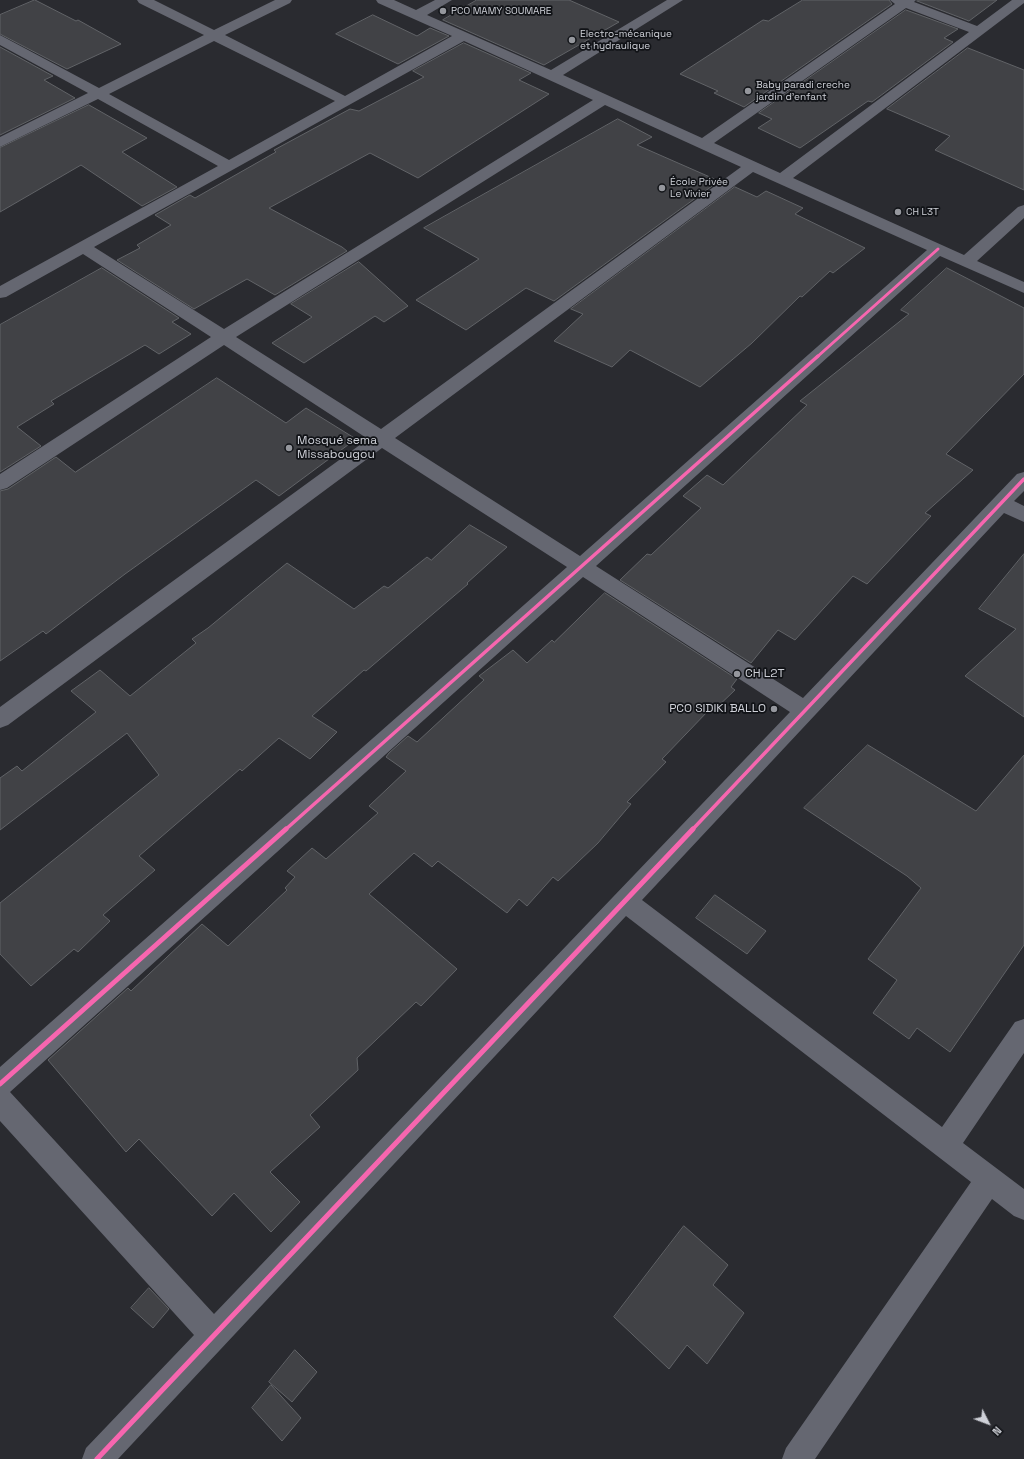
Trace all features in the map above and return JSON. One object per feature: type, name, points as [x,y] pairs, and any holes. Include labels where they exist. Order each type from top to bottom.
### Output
[{"type":"street","points":[[144,0],[345,101]]},
{"type":"street","points":[[0,144],[285,0]]},
{"type":"street","points":[[383,0],[1024,288]]},
{"type":"street","points":[[417,15],[445,0]]},
{"type":"street","points":[[552,76],[676,0]]},
{"type":"street","points":[[782,179],[1020,0]]},
{"type":"street","points":[[704,144],[903,1],[979,31]]},
{"type":"street","points":[[0,293],[463,36]]},
{"type":"street","points":[[0,39],[229,166]]},
{"type":"street","points":[[0,483],[224,337],[604,99]]},
{"type":"street","points":[[0,719],[752,166]]},
{"type":"street","points":[[966,262],[1024,210]]},
{"type":"street","points":[[83,247],[805,710]]},
{"type":"street","points":[[0,1084],[938,249]]},
{"type":"street","points":[[97,1459],[1024,479]]},
{"type":"street","points":[[1001,503],[1024,515]]},
{"type":"street","points":[[625,901],[1024,1206]]},
{"type":"street","points":[[945,1146],[1024,1031]]},
{"type":"street","points":[[0,1102],[214,1336]]},
{"type":"street","points":[[798,1459],[989,1180]]},
{"type":"building","points":[[35,0],[76,21],[78,20],[121,44],[67,69],[0,34],[0,15]]},
{"type":"building","points":[[477,0],[569,0],[619,22],[544,65],[443,20]]},
{"type":"building","points":[[803,0],[889,0],[892,4],[744,107],[714,93],[718,91],[680,74],[763,20],[768,21]]},
{"type":"building","points":[[997,0],[969,21],[917,1]]},
{"type":"building","points":[[906,10],[958,29],[944,38],[953,42],[872,102],[868,101],[800,148],[758,128],[772,119],[759,113]]},
{"type":"building","points":[[373,15],[417,36],[430,28],[449,36],[398,64],[336,34]]},
{"type":"building","points":[[464,43],[531,73],[519,80],[549,94],[418,178],[370,153],[269,208],[347,251],[275,295],[247,279],[194,309],[117,260],[140,248],[137,245],[171,225],[155,215],[190,195],[195,198],[276,152],[274,150],[350,109],[359,111],[424,77],[413,71]]},
{"type":"building","points":[[0,47],[53,76],[44,80],[75,98],[0,135]]},
{"type":"building","points":[[968,48],[1024,70],[1024,190],[935,150],[950,136],[887,109]]},
{"type":"building","points":[[89,105],[147,138],[122,152],[177,187],[142,206],[81,165],[0,212],[0,148]]},
{"type":"building","points":[[618,119],[652,137],[637,145],[719,181],[554,301],[526,288],[466,330],[416,300],[479,259],[424,228]]},
{"type":"building","points":[[735,187],[757,197],[766,191],[803,208],[795,214],[865,248],[833,273],[830,271],[802,297],[800,296],[752,343],[700,387],[630,350],[612,367],[554,341],[583,314],[571,309]]},
{"type":"building","points":[[359,262],[408,306],[384,322],[375,316],[304,363],[272,343],[312,317],[291,304]]},
{"type":"building","points":[[102,268],[179,318],[172,322],[191,334],[159,354],[145,345],[51,401],[54,404],[17,427],[41,446],[0,472],[0,325]]},
{"type":"building","points":[[947,268],[1024,308],[1024,374],[946,454],[973,470],[925,513],[931,516],[867,584],[853,576],[795,640],[778,630],[751,663],[620,580],[647,554],[651,555],[701,508],[683,496],[707,475],[723,485],[807,405],[800,401],[909,314],[901,310]]},
{"type":"building","points":[[217,378],[286,423],[306,408],[356,439],[279,496],[256,480],[125,574],[46,634],[43,631],[0,661],[0,491],[8,489],[56,457],[75,472]]},
{"type":"building","points":[[470,525],[507,547],[467,583],[468,584],[366,671],[364,670],[312,716],[337,732],[310,759],[279,738],[242,771],[240,769],[139,856],[155,870],[103,915],[110,921],[78,952],[74,949],[31,986],[0,954],[0,903],[159,775],[127,733],[0,830],[0,778],[17,766],[22,771],[96,712],[71,691],[100,670],[130,696],[196,643],[192,639],[208,628],[287,563],[354,609],[384,586],[388,588],[427,557],[431,560]]},
{"type":"building","points":[[1024,554],[1024,717],[965,676],[1016,629],[979,609]]},
{"type":"building","points":[[605,593],[737,679],[731,687],[735,690],[712,712],[709,710],[662,759],[666,762],[627,802],[631,804],[598,843],[558,881],[553,877],[527,906],[519,899],[507,913],[438,861],[432,867],[414,853],[369,894],[457,969],[421,1006],[416,1002],[357,1058],[358,1070],[310,1115],[320,1127],[270,1172],[300,1202],[271,1232],[234,1193],[212,1216],[139,1139],[126,1152],[48,1060],[128,988],[131,991],[202,924],[228,946],[287,890],[285,888],[295,877],[287,871],[312,848],[326,859],[378,813],[369,806],[406,771],[386,757],[389,753],[408,736],[417,742],[484,680],[479,676],[513,650],[527,663],[552,640],[554,642]]},
{"type":"building","points":[[868,745],[976,811],[1024,755],[1024,945],[950,1052],[917,1028],[909,1039],[873,1013],[897,980],[868,959],[921,888],[907,876],[804,808]]},
{"type":"building","points":[[715,895],[766,931],[747,954],[696,918]]},
{"type":"building","points":[[684,1226],[728,1265],[713,1285],[744,1313],[707,1364],[687,1345],[669,1369],[614,1317]]},
{"type":"building","points":[[149,1288],[169,1309],[153,1328],[131,1308]]},
{"type":"building","points":[[295,1350],[317,1372],[292,1402],[269,1382]]},
{"type":"building","points":[[271,1385],[301,1418],[282,1441],[252,1408]]},
{"type":"cycle path","points":[[0,1084],[938,249]]},
{"type":"cycle path","points":[[97,1459],[1024,479]]},
{"type":"place","name":"PCO MAMY SOUMARE","points":[[443,11]]},
{"type":"place","name":"Electro-mécanique et hydraulique","points":[[572,40]]},
{"type":"place","name":"Baby paradi creche jardin d'enfant","points":[[748,91]]},
{"type":"place","name":"École Privée Le Vivier","points":[[662,188]]},
{"type":"place","name":"CH L3T","points":[[898,212]]},
{"type":"place","name":"Mosqué sema Missabougou","points":[[289,448]]},
{"type":"place","name":"CH L2T","points":[[737,674]]},
{"type":"place","name":"PCO SIDIKI BALLO","points":[[774,709]]}]
